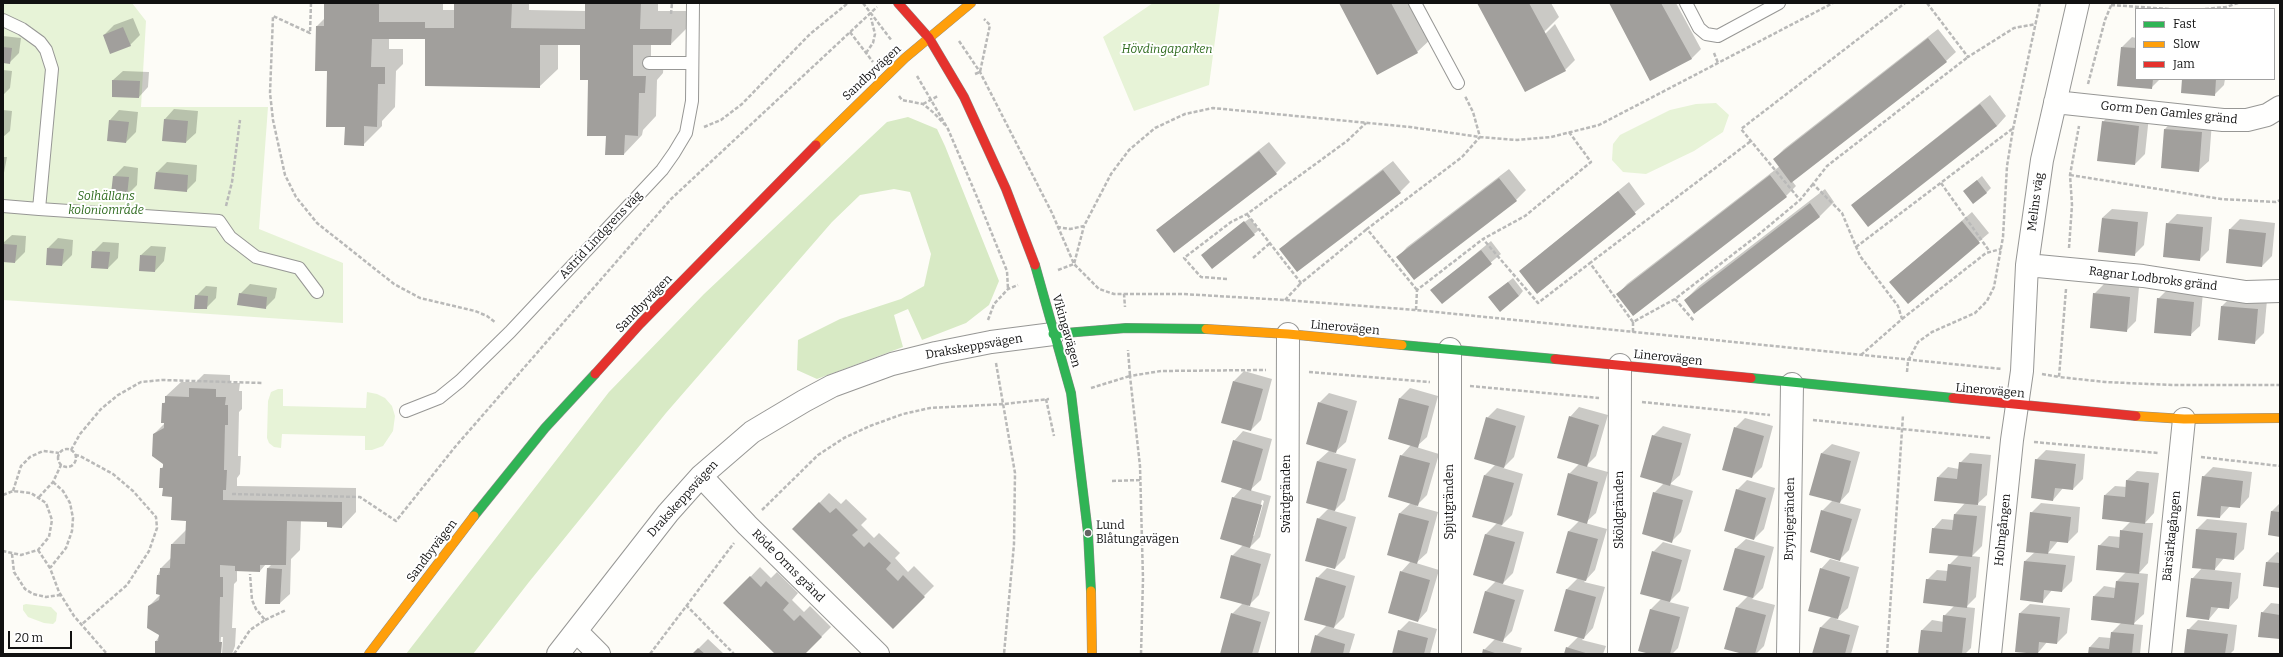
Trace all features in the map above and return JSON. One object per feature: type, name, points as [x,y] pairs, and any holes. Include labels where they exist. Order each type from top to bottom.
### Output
[{"type":"street","name":"Vikingavägen","points":[[898,3],[929,38],[964,97],[1006,189],[1039,277],[1053,334],[1071,393],[1082,469],[1088,533],[1092,617],[1092,654]]},
{"type":"street","name":"Sandbyvägen","points":[[369,654],[486,500],[550,422],[640,324],[862,98],[929,38],[971,3]]},
{"type":"street","name":"Melins väg","points":[[2017,405],[2022,371],[2027,265],[2042,160],[2078,3]]},
{"type":"street","name":"Gorm Den Gamles gränd","points":[[2055,102],[2224,120],[2247,120],[2267,115],[2280,107]]},
{"type":"street","name":"Ragnar Lodbroks gränd","points":[[2027,265],[2143,276],[2246,292],[2280,290]]},
{"type":"street","name":"Linerovägen","points":[[1053,334],[1126,328],[1203,329],[1288,334],[1620,365],[1792,384],[2017,405],[2184,419],[2280,418]]},
{"type":"street","name":"Drakskeppsvägen","points":[[558,654],[641,546],[701,476],[752,432],[832,386],[892,364],[991,342],[1053,334]]},
{"type":"street","name":"Svärdgränden","points":[[1287,654],[1288,334]]},
{"type":"street","name":"Spjutgränden","points":[[1450,349],[1450,654]]},
{"type":"street","name":"Sköldgränden","points":[[1620,365],[1620,654]]},
{"type":"street","name":"Brynjegränden","points":[[1788,654],[1792,384]]},
{"type":"street","name":"Holmgången","points":[[1990,654],[2017,405]]},
{"type":"street","name":"Bärsärkagången","points":[[2160,654],[2184,419]]},
{"type":"street","name":"Röde Orms gränd","points":[[701,476],[747,525],[878,654]]},
{"type":"street","points":[[576,631],[599,654]]},
{"type":"lane","name":"Astrid Lindgrens väg","points":[[406,411],[439,398],[510,332],[662,170],[686,133],[692,101],[693,3]]},
{"type":"lane","points":[[1415,3],[1458,83]]},
{"type":"lane","points":[[1686,3],[1699,28],[1706,34],[1718,36],[1779,3]]},
{"type":"lane","points":[[3,20],[22,29],[40,42],[46,50],[52,69],[39,208]]},
{"type":"lane","points":[[649,62],[692,63]]},
{"type":"lane","points":[[3,206],[219,221],[230,237],[256,257],[299,268],[317,292]]},
{"type":"path","points":[[311,3],[310,32],[273,16],[270,93],[273,120],[285,175],[296,197],[317,222],[394,284],[420,298],[482,314],[510,332]]},
{"type":"path","points":[[671,14],[672,3]]},
{"type":"path","points":[[686,133],[722,120],[742,104],[810,34],[848,3]]},
{"type":"path","points":[[863,3],[870,14],[875,34],[873,43],[866,53]]},
{"type":"path","points":[[971,3],[990,25],[980,72],[1057,226],[1074,264],[1093,285],[1106,292],[1124,294],[1183,294],[1416,310],[1908,361],[2022,371],[2058,376]]},
{"type":"path","points":[[1074,264],[1084,226],[1112,174],[1129,150],[1155,128],[1185,114],[1213,108],[1367,123],[1480,137],[1517,140],[1551,137],[1599,125],[1833,3]]},
{"type":"path","points":[[1800,200],[1741,129],[1905,3]]},
{"type":"path","points":[[1927,3],[1968,58]]},
{"type":"path","points":[[1887,654],[1908,361],[1918,342],[1932,332],[1975,313],[1987,302],[1994,287],[2001,249],[2007,166],[2012,129],[2040,3]]},
{"type":"path","points":[[2210,8],[2238,3]]},
{"type":"path","points":[[2112,5],[2155,8]]},
{"type":"path","points":[[232,494],[360,497],[396,521],[455,447],[671,199],[870,14]]},
{"type":"path","points":[[1633,322],[1675,299],[1758,236],[1800,200],[1826,166],[1968,58],[2014,28],[2036,24]]},
{"type":"path","points":[[1458,83],[1473,112],[1480,137]]},
{"type":"path","points":[[219,221],[224,210],[232,182],[240,120]]},
{"type":"path","points":[[1227,279],[1201,277],[1184,258],[1231,222],[1247,214],[1347,141],[1367,123]]},
{"type":"path","points":[[948,128],[1007,271],[1008,289],[994,304],[988,319],[1015,473],[1014,544],[1004,654]]},
{"type":"path","points":[[1856,247],[2012,129]]},
{"type":"path","points":[[1417,290],[1483,239],[1525,216],[1591,162],[1569,132]]},
{"type":"path","points":[[1285,300],[1301,283],[1367,229],[1462,157],[1480,137]]},
{"type":"path","points":[[1483,239],[1538,303],[1751,141]]},
{"type":"path","points":[[2070,175],[2221,199],[2276,202],[2280,200]]},
{"type":"path","points":[[1941,183],[1990,252]]},
{"type":"path","points":[[1813,184],[1842,213],[1860,256],[1898,306],[1902,319]]},
{"type":"path","points":[[1247,214],[1301,283]]},
{"type":"path","points":[[1057,226],[1070,229],[1084,226]]},
{"type":"path","points":[[1367,229],[1417,290],[1416,310]]},
{"type":"path","points":[[1253,258],[1270,243]]},
{"type":"path","points":[[1860,355],[1902,319],[1986,253],[2001,249]]},
{"type":"path","points":[[1590,263],[1633,322],[1633,332]]},
{"type":"path","points":[[1124,294],[1140,480],[1143,579],[1141,654]]},
{"type":"path","points":[[1675,299],[1694,321]]},
{"type":"path","points":[[650,654],[747,525],[818,455],[844,438],[903,414],[930,408],[1004,404],[1046,399],[1130,376],[1161,371],[1287,371],[1343,374],[2280,466]]},
{"type":"path","points":[[71,450],[73,444],[87,425],[109,401],[141,382],[162,380],[262,383]]},
{"type":"path","points":[[13,491],[21,466],[30,457],[43,451],[59,452],[63,450],[71,450]]},
{"type":"path","points":[[71,450],[75,455],[80,456],[113,474],[133,491],[156,516],[157,528],[149,551],[127,585],[81,625]]},
{"type":"path","points":[[59,452],[58,460],[61,465]]},
{"type":"path","points":[[61,465],[66,466],[72,464],[75,460],[75,455]]},
{"type":"path","points":[[39,497],[54,482],[61,465]]},
{"type":"path","points":[[1112,481],[1140,480]]},
{"type":"path","points":[[50,568],[66,548],[72,531],[73,518],[70,504],[63,491],[54,482]]},
{"type":"path","points":[[3,495],[13,491],[31,493],[39,497],[50,511],[52,528],[45,544],[38,550],[25,555],[12,554],[3,551]]},
{"type":"path","points":[[38,550],[50,568],[60,594],[81,625],[107,654]]},
{"type":"path","points":[[12,554],[14,572],[25,589],[32,594],[46,597],[60,594]]},
{"type":"path","points":[[250,574],[252,600],[256,609],[265,620]]},
{"type":"path","points":[[686,605],[734,654]]},
{"type":"path","points":[[234,654],[250,630],[265,620],[286,610]]},
{"type":"green space","name":"Solhällans koloniområde","points":[[3,3],[132,3],[146,21],[141,107],[268,107],[259,229],[343,263],[343,323],[3,300]]},
{"type":"green space","name":"Hövdingaparken","points":[[1153,3],[1220,3],[1209,85],[1134,111],[1103,37]]},
{"type":"green space","points":[[1716,103],[1729,115],[1723,132],[1694,151],[1646,174],[1623,172],[1612,160],[1613,144],[1620,135],[1670,110],[1696,104]]},
{"type":"green space","points":[[908,117],[937,129],[945,146],[999,281],[989,305],[966,323],[922,340],[908,309],[894,315],[903,347],[817,379],[797,370],[798,340],[840,319],[901,299],[924,286],[931,254],[910,192],[894,189],[860,195],[832,222],[666,413],[529,582],[473,654],[406,654],[609,392],[704,294],[887,122]]},
{"type":"green space","points":[[278,389],[283,389],[283,406],[366,408],[367,392],[377,394],[385,398],[392,406],[395,416],[393,431],[383,446],[372,450],[365,450],[365,436],[282,434],[281,448],[274,447],[269,443],[267,438],[268,401],[271,392]]},
{"type":"green space","points":[[26,604],[51,607],[57,613],[56,621],[53,624],[44,623],[28,617],[23,610],[23,605]]},
{"type":"building","points":[[324,3],[379,3],[379,22],[425,22],[425,28],[454,28],[454,3],[512,3],[511,28],[585,29],[585,3],[641,3],[640,29],[672,29],[671,45],[633,45],[633,76],[646,76],[645,93],[639,93],[638,136],[625,135],[624,155],[605,155],[606,136],[587,136],[588,80],[580,80],[580,45],[540,45],[540,88],[425,86],[425,39],[372,39],[371,67],[385,67],[385,84],[378,84],[377,127],[364,126],[364,146],[344,145],[345,127],[326,127],[327,71],[315,71],[316,26],[324,26]]},
{"type":"building","points":[[1339,3],[1391,3],[1418,53],[1377,75]]},
{"type":"building","points":[[1477,3],[1529,3],[1566,71],[1525,92]]},
{"type":"building","points":[[1609,3],[1661,3],[1692,59],[1650,81]]},
{"type":"building","points":[[123,27],[131,46],[110,54],[103,35]]},
{"type":"building","points":[[1928,38],[1947,62],[1791,183],[1773,159]]},
{"type":"building","points":[[3,47],[12,48],[10,64],[3,63]]},
{"type":"building","points":[[2121,47],[2135,48],[2135,80],[2153,80],[2152,89],[2117,86]]},
{"type":"building","points":[[112,80],[140,81],[139,98],[112,97]]},
{"type":"building","points":[[2182,80],[2216,80],[2215,96],[2181,93]]},
{"type":"building","points":[[1980,104],[1997,126],[1868,227],[1851,205]]},
{"type":"building","points":[[164,119],[188,121],[186,143],[162,141]]},
{"type":"building","points":[[109,120],[129,122],[126,143],[107,141]]},
{"type":"building","points":[[2102,121],[2139,126],[2135,165],[2097,161]]},
{"type":"building","points":[[2164,129],[2202,132],[2199,172],[2161,168]]},
{"type":"building","points":[[1259,151],[1277,174],[1174,253],[1156,230]]},
{"type":"building","points":[[1383,170],[1401,193],[1297,272],[1279,249]]},
{"type":"building","points":[[156,172],[188,175],[187,192],[154,189]]},
{"type":"building","points":[[1770,175],[1787,197],[1633,316],[1616,294]]},
{"type":"building","points":[[113,176],[129,177],[127,196],[111,194]]},
{"type":"building","points":[[1499,178],[1517,201],[1414,280],[1396,257]]},
{"type":"building","points":[[1977,180],[1987,193],[1973,204],[1963,191]]},
{"type":"building","points":[[1618,191],[1636,214],[1537,294],[1519,271]]},
{"type":"building","points":[[1810,203],[1820,217],[1694,314],[1684,300]]},
{"type":"building","points":[[2102,218],[2138,222],[2135,256],[2098,252]]},
{"type":"building","points":[[1244,221],[1255,235],[1212,269],[1201,255]]},
{"type":"building","points":[[1962,221],[1980,243],[1908,304],[1889,282]]},
{"type":"building","points":[[2166,223],[2203,227],[2200,261],[2163,257]]},
{"type":"building","points":[[2229,229],[2266,233],[2262,267],[2226,263]]},
{"type":"building","points":[[3,244],[17,245],[15,263],[3,262]]},
{"type":"building","points":[[47,248],[64,249],[62,266],[46,265]]},
{"type":"building","points":[[1481,250],[1492,264],[1442,304],[1430,290]]},
{"type":"building","points":[[92,251],[110,252],[108,269],[91,268]]},
{"type":"building","points":[[140,255],[156,256],[155,272],[139,271]]},
{"type":"building","points":[[1508,282],[1519,296],[1500,312],[1488,297]]},
{"type":"building","points":[[239,293],[267,297],[266,309],[237,305]]},
{"type":"building","points":[[2093,293],[2130,297],[2127,332],[2090,328]]},
{"type":"building","points":[[195,295],[208,296],[207,309],[194,309]]},
{"type":"building","points":[[2157,298],[2194,302],[2191,336],[2154,333]]},
{"type":"building","points":[[2221,306],[2258,309],[2255,344],[2218,340]]},
{"type":"building","points":[[1233,381],[1263,389],[1251,431],[1221,423]]},
{"type":"building","points":[[189,388],[216,389],[216,397],[226,397],[225,405],[228,405],[228,425],[225,425],[224,470],[227,470],[226,490],[223,490],[223,500],[342,502],[342,528],[327,527],[327,522],[287,521],[286,565],[260,565],[260,572],[235,571],[235,566],[220,565],[220,577],[223,577],[223,597],[220,597],[219,642],[222,642],[221,654],[155,654],[155,641],[158,641],[159,635],[147,628],[148,606],[159,600],[160,595],[156,594],[157,575],[160,575],[160,568],[170,568],[171,544],[185,544],[186,521],[171,520],[172,497],[162,496],[163,488],[159,488],[160,468],[163,468],[163,464],[152,456],[153,434],[164,428],[164,423],[161,423],[162,403],[165,403],[165,396],[189,397]]},
{"type":"building","points":[[1399,398],[1429,406],[1418,448],[1388,439]]},
{"type":"building","points":[[1318,402],[1348,411],[1336,453],[1306,444]]},
{"type":"building","points":[[1569,416],[1599,425],[1587,467],[1557,458]]},
{"type":"building","points":[[1486,417],[1516,426],[1504,468],[1474,459]]},
{"type":"building","points":[[1734,427],[1764,436],[1752,478],[1722,470]]},
{"type":"building","points":[[1652,435],[1682,443],[1670,486],[1640,477]]},
{"type":"building","points":[[1233,440],[1263,449],[1251,491],[1221,482]]},
{"type":"building","points":[[1821,453],[1851,461],[1840,503],[1809,495]]},
{"type":"building","points":[[1400,455],[1430,463],[1418,506],[1388,497]]},
{"type":"building","points":[[2035,459],[2076,464],[2073,490],[2055,488],[2053,501],[2031,498]]},
{"type":"building","points":[[1317,461],[1347,469],[1335,511],[1306,503]]},
{"type":"building","points":[[1959,462],[1982,464],[1978,505],[1934,501],[1937,477],[1957,479]]},
{"type":"building","points":[[1568,473],[1598,482],[1587,524],[1557,515]]},
{"type":"building","points":[[1484,475],[1514,483],[1502,525],[1472,517]]},
{"type":"building","points":[[2202,476],[2243,481],[2240,508],[2221,506],[2220,518],[2197,516]]},
{"type":"building","points":[[2126,480],[2149,483],[2145,524],[2102,519],[2104,495],[2125,497]]},
{"type":"building","points":[[1736,489],[1766,498],[1754,540],[1724,531]]},
{"type":"building","points":[[1653,492],[1683,500],[1672,543],[1642,534]]},
{"type":"building","points":[[1232,497],[1262,505],[1250,548],[1220,539]]},
{"type":"building","points":[[819,502],[830,513],[836,508],[858,530],[852,535],[864,547],[869,542],[891,563],[886,569],[898,581],[903,575],[925,597],[893,629],[792,529]]},
{"type":"building","points":[[1821,510],[1852,519],[1840,561],[1810,552]]},
{"type":"building","points":[[2271,511],[2280,512],[2280,537],[2268,535]]},
{"type":"building","points":[[2030,512],[2071,517],[2068,543],[2050,541],[2048,554],[2026,552]]},
{"type":"building","points":[[1399,513],[1429,521],[1417,564],[1387,555]]},
{"type":"building","points":[[1954,514],[1977,516],[1972,557],[1929,553],[1932,528],[1952,530]]},
{"type":"building","points":[[1317,518],[1347,527],[1335,569],[1305,561]]},
{"type":"building","points":[[2196,529],[2237,533],[2234,560],[2216,558],[2215,570],[2192,568]]},
{"type":"building","points":[[2120,530],[2143,533],[2139,574],[2096,570],[2098,545],[2119,548]]},
{"type":"building","points":[[1568,531],[1598,539],[1586,581],[1556,573]]},
{"type":"building","points":[[1485,534],[1515,542],[1503,584],[1473,575]]},
{"type":"building","points":[[1735,548],[1765,556],[1753,598],[1723,590]]},
{"type":"building","points":[[1652,551],[1682,560],[1670,602],[1640,594]]},
{"type":"building","points":[[1231,555],[1261,564],[1250,606],[1220,598]]},
{"type":"building","points":[[2024,561],[2066,565],[2062,592],[2044,590],[2043,603],[2020,600]]},
{"type":"building","points":[[2266,562],[2280,563],[2280,588],[2263,586]]},
{"type":"building","points":[[1948,564],[1971,567],[1967,608],[1923,603],[1926,579],[1946,581]]},
{"type":"building","points":[[267,568],[282,569],[280,604],[265,604]]},
{"type":"building","points":[[1820,568],[1850,577],[1838,619],[1808,611]]},
{"type":"building","points":[[1400,571],[1430,580],[1418,622],[1388,613]]},
{"type":"building","points":[[750,576],[761,587],[766,581],[789,603],[783,610],[794,621],[800,615],[822,637],[805,654],[775,654],[723,603]]},
{"type":"building","points":[[1316,577],[1346,586],[1334,628],[1304,620]]},
{"type":"building","points":[[2191,578],[2232,582],[2229,609],[2211,607],[2209,620],[2186,617]]},
{"type":"building","points":[[2116,581],[2139,583],[2134,625],[2091,620],[2093,596],[2114,598]]},
{"type":"building","points":[[1566,589],[1596,597],[1584,639],[1554,631]]},
{"type":"building","points":[[1485,591],[1515,600],[1503,642],[1473,633]]},
{"type":"building","points":[[1736,607],[1766,615],[1755,654],[1743,654],[1724,649]]},
{"type":"building","points":[[1650,609],[1680,617],[1670,654],[1650,654],[1638,651]]},
{"type":"building","points":[[2261,612],[2280,615],[2280,639],[2258,637]]},
{"type":"building","points":[[1231,613],[1261,622],[1252,654],[1220,654]]},
{"type":"building","points":[[2019,613],[2060,617],[2057,644],[2039,642],[2038,654],[2015,652]]},
{"type":"building","points":[[1943,615],[1966,618],[1962,654],[1918,654],[1921,630],[1942,632]]},
{"type":"building","points":[[1820,627],[1850,635],[1845,654],[1812,654]]},
{"type":"building","points":[[2187,629],[2228,634],[2225,654],[2184,654]]},
{"type":"building","points":[[1398,630],[1428,638],[1424,654],[1392,654]]},
{"type":"building","points":[[2111,632],[2134,634],[2132,654],[2088,654],[2089,647],[2109,649]]},
{"type":"building","points":[[1315,635],[1345,644],[1343,654],[1310,654]]},
{"type":"building","points":[[1566,647],[1589,654],[1564,654]]},
{"type":"building","points":[[698,648],[705,654],[692,654]]},
{"type":"building","points":[[1483,649],[1498,654],[1482,654]]},
{"type":"traffic: fast","points":[[1035,265],[1071,393],[1088,533],[1091,591]]},
{"type":"traffic: fast","points":[[1053,334],[1126,328],[1206,329]]},
{"type":"traffic: fast","points":[[1402,345],[1555,359]]},
{"type":"traffic: fast","points":[[474,516],[545,428],[595,374]]},
{"type":"traffic: fast","points":[[1751,378],[1953,398]]},
{"type":"traffic: slow","points":[[816,145],[905,58],[971,3]]},
{"type":"traffic: slow","points":[[1206,329],[1288,334],[1402,345]]},
{"type":"traffic: slow","points":[[2136,416],[2184,419],[2280,418]]},
{"type":"traffic: slow","points":[[369,654],[474,516]]},
{"type":"traffic: slow","points":[[1091,591],[1092,654]]},
{"type":"traffic: jam","points":[[898,3],[929,38],[964,97],[1006,189],[1035,265]]},
{"type":"traffic: jam","points":[[595,374],[640,324],[816,145]]},
{"type":"traffic: jam","points":[[1555,359],[1751,378]]},
{"type":"traffic: jam","points":[[1953,398],[2136,416]]},
{"type":"place","name":"Lund Blåtungavägen","points":[[1088,533]]}]
